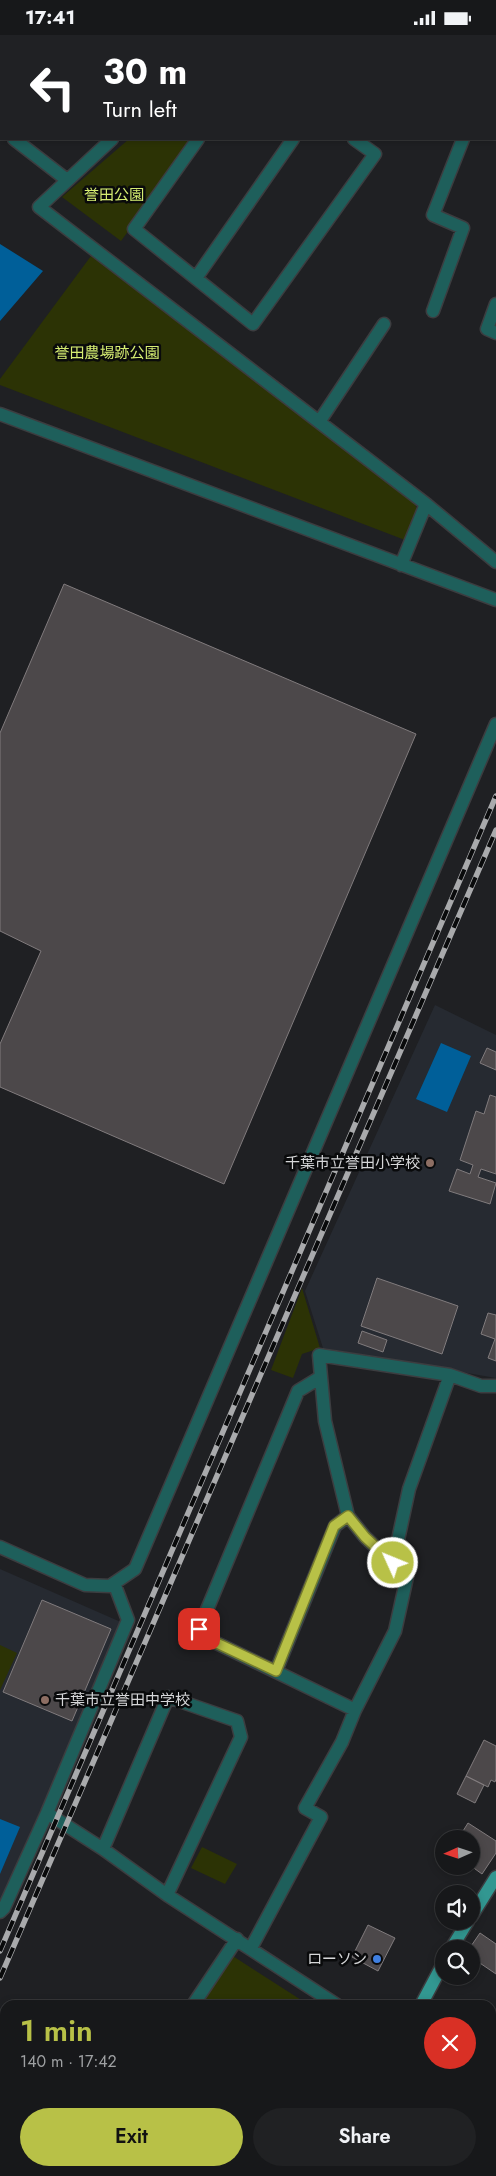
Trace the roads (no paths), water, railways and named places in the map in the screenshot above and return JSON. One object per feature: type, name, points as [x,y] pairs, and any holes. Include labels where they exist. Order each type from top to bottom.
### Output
[{"type":"main road","points":[[480,1903],[496,1877]]},
{"type":"main road","points":[[425,2000],[435,1980]]},
{"type":"street","points":[[15,140],[66,180]]},
{"type":"street","points":[[111,140],[39,207],[426,504],[496,562]]},
{"type":"street","points":[[197,140],[134,229],[253,325],[375,154],[355,140]]},
{"type":"street","points":[[196,279],[292,140]]},
{"type":"street","points":[[433,311],[463,228],[433,215],[463,140]]},
{"type":"street","points":[[496,304],[487,329],[496,333]]},
{"type":"street","points":[[319,422],[384,324]]},
{"type":"street","points":[[0,414],[496,600]]},
{"type":"street","points":[[402,565],[426,504]]},
{"type":"street","points":[[0,1547],[85,1585],[110,1586],[134,1569],[496,724]]},
{"type":"street","points":[[251,1948],[321,1817],[305,1809],[342,1742],[355,1709],[395,1631],[406,1577],[365,1537],[348,1516],[325,1421],[319,1355],[450,1375],[481,1386],[496,1386]]},
{"type":"street","points":[[393,1563],[409,1489],[450,1375]]},
{"type":"street","points":[[321,1377],[298,1391],[199,1629],[204,1637],[355,1709]]},
{"type":"street","points":[[276,1671],[334,1526],[348,1516]]},
{"type":"street","points":[[0,1912],[4,1908],[47,1813],[128,1620],[114,1583]]},
{"type":"street","points":[[103,1849],[168,1697],[237,1721],[241,1737],[167,1895]]},
{"type":"street","points":[[47,1813],[103,1849],[167,1895],[329,2000]]},
{"type":"street","points":[[196,2000],[236,1939]]},
{"type":"water","points":[[0,244],[43,271],[0,321]]},
{"type":"water","points":[[441,1043],[471,1056],[447,1112],[416,1099]]},
{"type":"water","points":[[0,1819],[20,1827],[0,1874]]},
{"type":"railway","points":[[0,1951],[496,796]]},
{"type":"railway","points":[[0,1978],[496,830]]},
{"type":"place","name":"千葉市立誉田小学校","points":[[430,1163]]},
{"type":"place","name":"千葉市立誉田中学校","points":[[45,1700]]},
{"type":"place","name":"ローソン","points":[[377,1959]]},
{"type":"park label","name":"誉田公園","points":[[114,195]]},
{"type":"park label","name":"誉田農場跡公園","points":[[107,353]]}]
